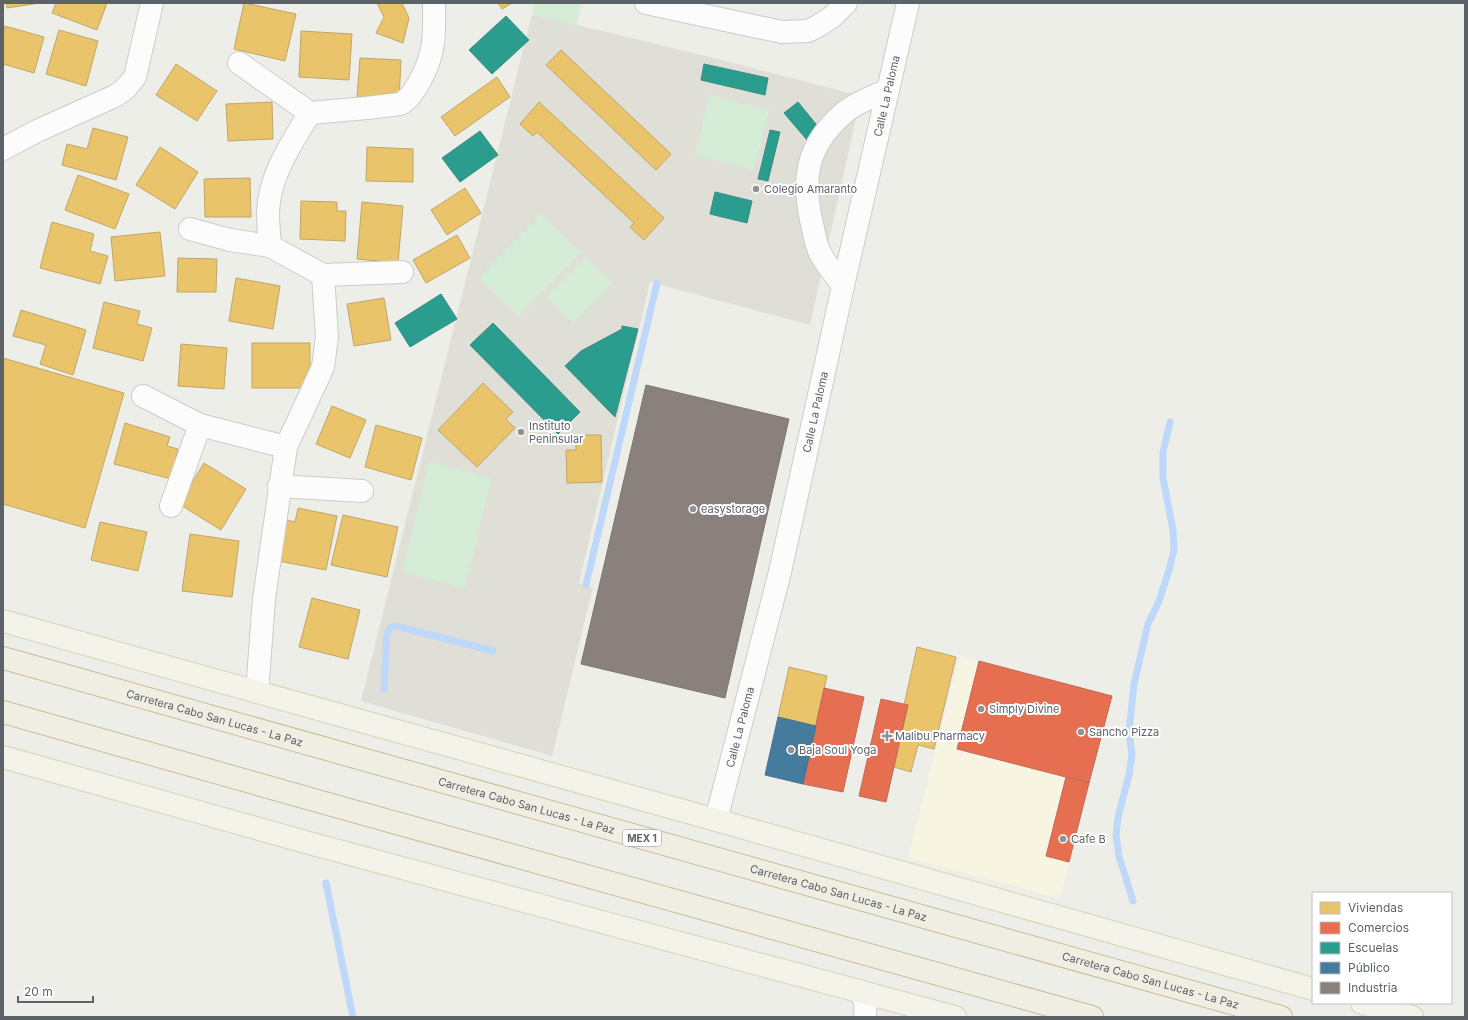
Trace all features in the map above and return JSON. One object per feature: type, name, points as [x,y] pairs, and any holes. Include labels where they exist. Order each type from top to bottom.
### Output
[{"type":"highway","name":"Carretera Cabo San Lucas - La Paz","points":[[3,658],[332,752],[1281,1017]]},
{"type":"highway","points":[[3,712],[1092,1017]]},
{"type":"main road","points":[[3,621],[716,820],[1312,989]]},
{"type":"main road","points":[[3,757],[308,843],[859,991],[944,1016]]},
{"type":"main road","points":[[1366,1004],[1412,1017]]},
{"type":"street","points":[[3,149],[37,131],[114,96],[125,89],[135,77],[152,3]]},
{"type":"street","points":[[239,63],[310,113],[400,104],[405,102],[422,79],[432,49],[434,3]]},
{"type":"street","points":[[646,3],[775,31],[796,32],[808,31],[818,26],[832,17],[846,3]]},
{"type":"street","name":"Calle La Paloma","points":[[716,820],[780,572],[843,286],[908,3]]},
{"type":"street","points":[[843,286],[820,253],[814,231],[808,208],[807,183],[810,161],[818,142],[846,111],[888,90]]},
{"type":"street","points":[[270,246],[268,210],[273,186],[287,149],[310,113]]},
{"type":"street","points":[[190,229],[230,240],[270,246],[323,275],[402,272]]},
{"type":"street","points":[[257,692],[264,599],[279,486],[286,447],[323,367],[327,337],[323,275]]},
{"type":"street","points":[[143,396],[200,425],[286,447]]},
{"type":"street","points":[[171,506],[200,425]]},
{"type":"street","points":[[279,486],[362,491]]},
{"type":"street","points":[[859,991],[865,1001],[865,1017]]},
{"type":"shaded area","name":"Instituto Peninsular","points":[[532,14],[710,57],[861,96],[810,325],[650,282],[579,583],[593,587],[552,756],[361,701]]},
{"type":"shaded area","points":[[960,656],[1112,696],[1060,898],[908,858]]},
{"type":"green space","points":[[534,3],[582,3],[576,25],[532,14]]},
{"type":"green space","points":[[709,95],[769,110],[754,170],[695,155]]},
{"type":"green space","points":[[541,214],[581,252],[518,316],[479,278]]},
{"type":"green space","points":[[586,257],[612,283],[573,323],[546,297]]},
{"type":"green space","points":[[429,462],[492,478],[465,588],[402,572]]},
{"type":"building: Viviendas","points":[[6,3],[40,3],[7,8]]},
{"type":"building: Viviendas","points":[[56,3],[107,3],[97,30],[52,13]]},
{"type":"building: Viviendas","points":[[244,3],[296,14],[285,61],[234,49]]},
{"type":"building: Viviendas","points":[[377,3],[402,3],[409,18],[403,43],[376,33],[384,17]]},
{"type":"building: Viviendas","points":[[498,3],[512,3],[502,9]]},
{"type":"building: Viviendas","points":[[5,26],[44,37],[34,73],[3,64],[3,32]]},
{"type":"building: Viviendas","points":[[59,30],[98,41],[86,86],[46,74]]},
{"type":"building: Viviendas","points":[[301,31],[352,34],[349,80],[299,77]]},
{"type":"building: Viviendas","points":[[561,50],[671,154],[656,170],[546,65]]},
{"type":"building: Viviendas","points":[[360,58],[401,60],[399,100],[357,97]]},
{"type":"building: Viviendas","points":[[176,64],[217,91],[197,121],[156,95]]},
{"type":"building: Viviendas","points":[[497,77],[510,97],[455,136],[441,117]]},
{"type":"building: Viviendas","points":[[272,102],[273,139],[228,141],[226,104]]},
{"type":"building: Viviendas","points":[[539,102],[664,218],[644,240],[630,227],[634,223],[537,132],[533,136],[520,124]]},
{"type":"building: Viviendas","points":[[93,128],[128,137],[116,180],[62,165],[67,144],[87,149]]},
{"type":"building: Viviendas","points":[[160,147],[198,172],[175,209],[136,185]]},
{"type":"building: Viviendas","points":[[367,147],[413,149],[413,182],[366,181]]},
{"type":"building: Viviendas","points":[[78,175],[129,194],[115,229],[65,210]]},
{"type":"building: Viviendas","points":[[250,178],[251,217],[205,217],[204,179]]},
{"type":"building: Viviendas","points":[[465,188],[481,213],[447,235],[431,210]]},
{"type":"building: Viviendas","points":[[301,201],[337,202],[337,211],[346,211],[345,241],[300,239]]},
{"type":"building: Viviendas","points":[[362,202],[403,206],[398,263],[357,259]]},
{"type":"building: Viviendas","points":[[52,222],[94,234],[90,251],[108,256],[100,284],[40,268]]},
{"type":"building: Viviendas","points":[[160,232],[165,276],[115,281],[111,237]]},
{"type":"building: Viviendas","points":[[457,235],[470,258],[426,283],[413,260]]},
{"type":"building: Viviendas","points":[[178,258],[217,259],[216,292],[177,292]]},
{"type":"building: Viviendas","points":[[236,278],[280,286],[273,329],[229,321]]},
{"type":"building: Viviendas","points":[[384,298],[391,340],[354,346],[347,304]]},
{"type":"building: Viviendas","points":[[104,302],[140,311],[137,324],[152,328],[143,361],[93,348]]},
{"type":"building: Viviendas","points":[[21,310],[86,330],[73,375],[40,364],[46,345],[13,336]]},
{"type":"building: Viviendas","points":[[252,343],[310,343],[310,388],[252,388]]},
{"type":"building: Viviendas","points":[[181,344],[227,348],[224,389],[178,386]]},
{"type":"building: Viviendas","points":[[3,358],[124,393],[85,528],[3,504]]},
{"type":"building: Viviendas","points":[[483,383],[513,412],[506,419],[515,428],[477,467],[438,430]]},
{"type":"building: Viviendas","points":[[332,406],[366,420],[350,458],[316,444]]},
{"type":"building: Viviendas","points":[[125,423],[170,437],[167,446],[178,449],[171,479],[114,464]]},
{"type":"building: Viviendas","points":[[376,425],[422,438],[411,480],[365,467]]},
{"type":"building: Viviendas","points":[[576,435],[601,435],[602,482],[567,483],[566,450],[576,450]]},
{"type":"building: Viviendas","points":[[204,463],[246,489],[221,530],[179,504]]},
{"type":"building: Viviendas","points":[[298,508],[337,516],[326,570],[278,561],[286,520],[295,522]]},
{"type":"building: Viviendas","points":[[343,515],[398,527],[387,577],[331,565]]},
{"type":"building: Viviendas","points":[[100,522],[147,532],[138,571],[91,560]]},
{"type":"building: Viviendas","points":[[190,534],[239,541],[232,597],[182,591]]},
{"type":"building: Viviendas","points":[[312,598],[360,610],[348,659],[299,647]]},
{"type":"building: Viviendas","points":[[917,647],[956,657],[934,749],[918,745],[911,772],[894,767],[908,705],[904,705]]},
{"type":"building: Viviendas","points":[[789,667],[827,676],[816,726],[778,717]]},
{"type":"building: Comercios","points":[[979,661],[1112,696],[1089,783],[957,749]]},
{"type":"building: Comercios","points":[[824,688],[864,697],[843,792],[803,784]]},
{"type":"building: Comercios","name":"Malibu Pharmacy","points":[[881,699],[908,705],[886,802],[859,796]]},
{"type":"building: Comercios","points":[[1066,777],[1089,783],[1069,862],[1046,856]]},
{"type":"building: Escuelas","points":[[506,16],[529,40],[492,74],[469,50]]},
{"type":"building: Escuelas","points":[[704,64],[768,78],[765,95],[701,80]]},
{"type":"building: Escuelas","points":[[798,102],[820,129],[807,140],[784,113]]},
{"type":"building: Escuelas","points":[[770,130],[780,132],[768,181],[758,179]]},
{"type":"building: Escuelas","points":[[480,131],[498,155],[460,182],[442,158]]},
{"type":"building: Escuelas","points":[[715,192],[752,201],[747,223],[710,214]]},
{"type":"building: Escuelas","points":[[441,294],[457,319],[410,347],[395,323]]},
{"type":"building: Escuelas","name":"Instituto Peninsular","points":[[493,323],[580,412],[558,434],[470,345]]},
{"type":"building: Escuelas","points":[[622,326],[638,329],[615,417],[565,366],[581,351],[622,329]]},
{"type":"building: Público","name":"Baja Soul Yoga","points":[[778,717],[816,726],[803,784],[765,775]]},
{"type":"building: Industria","name":"easystorage","points":[[646,385],[789,419],[725,698],[581,664]]},
{"type":"waterway","points":[[586,585],[657,283]]},
{"type":"waterway","points":[[1133,901],[1119,856],[1116,835],[1118,817],[1129,775],[1132,755],[1129,732],[1134,684],[1148,624],[1159,601],[1174,550],[1173,530],[1163,478],[1163,452],[1170,422]]},
{"type":"waterway","points":[[384,689],[387,634],[391,627],[396,626],[493,651]]},
{"type":"waterway","points":[[326,883],[353,1017]]},
{"type":"place","name":"Colegio Amaranto","points":[[756,189]]},
{"type":"place","name":"Instituto Peninsular","points":[[521,432]]},
{"type":"place","name":"easystorage","points":[[693,509]]},
{"type":"place","name":"Simply Divine","points":[[981,709]]},
{"type":"place","name":"Sancho Pizza","points":[[1081,732]]},
{"type":"place","name":"Malibu Pharmacy","points":[[887,736]]},
{"type":"place","name":"Baja Soul Yoga","points":[[791,750]]},
{"type":"place","name":"Cafe B","points":[[1063,839]]}]
